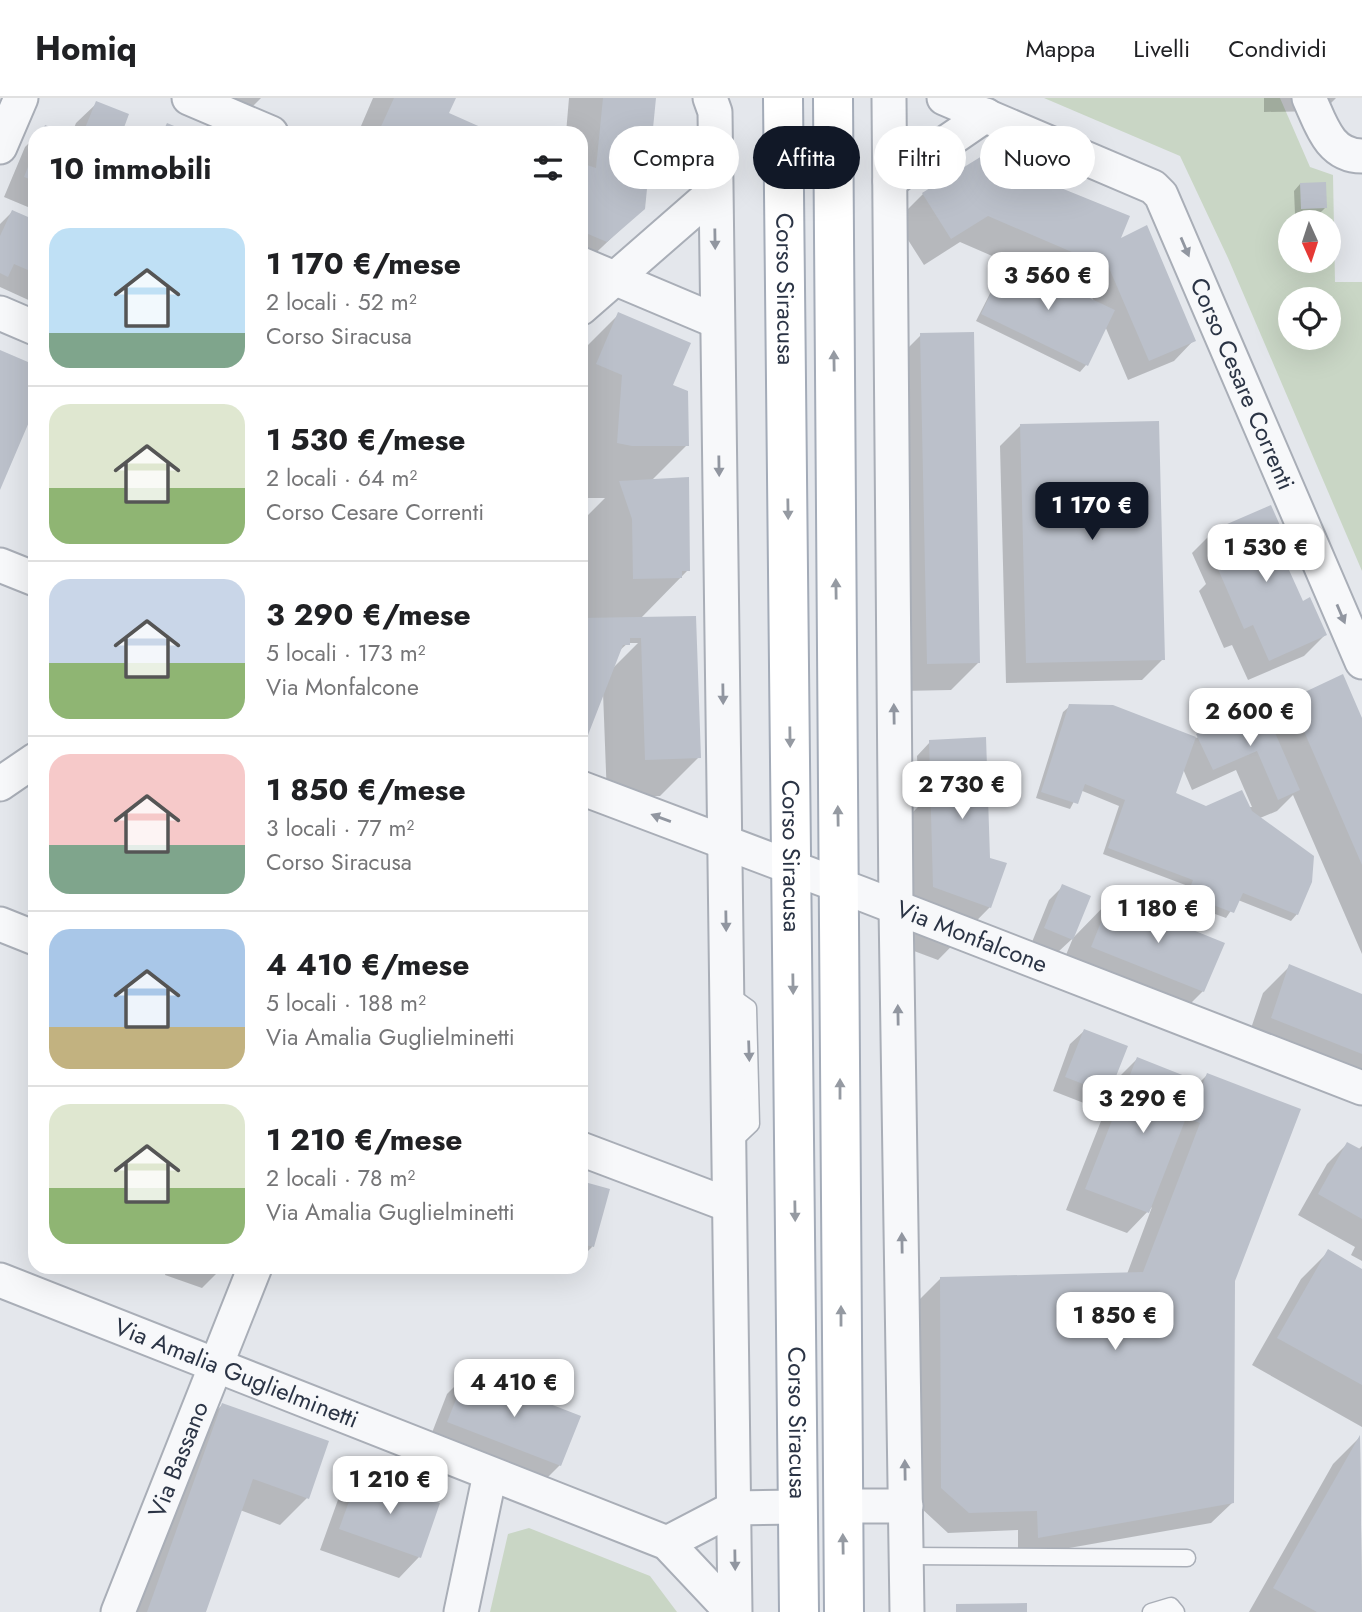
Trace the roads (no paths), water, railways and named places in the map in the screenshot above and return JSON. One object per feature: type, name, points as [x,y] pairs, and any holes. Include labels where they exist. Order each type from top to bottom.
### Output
[{"type":"main road","name":"Corso Siracusa","points":[[783,98],[799,1612]]},
{"type":"main road","name":"Corso Siracusa","points":[[833,98],[844,1612]]},
{"type":"street","points":[[0,147],[21,98]]},
{"type":"street","points":[[189,98],[255,126]]},
{"type":"street","points":[[889,98],[889,126]]},
{"type":"street","points":[[944,98],[986,115]]},
{"type":"street","points":[[1309,98],[1335,148],[1351,156],[1362,156]]},
{"type":"street","points":[[714,102],[734,1612]]},
{"type":"street","points":[[966,129],[986,115]]},
{"type":"street","name":"Corso Cesare Correnti","points":[[986,115],[1153,187],[1169,209],[1362,662]]},
{"type":"street","points":[[890,189],[896,907],[907,1612]]},
{"type":"street","points":[[588,302],[714,192]]},
{"type":"street","points":[[588,267],[716,321]]},
{"type":"street","points":[[0,313],[28,325]]},
{"type":"street","points":[[0,565],[28,576]]},
{"type":"street","points":[[0,784],[28,765]]},
{"type":"street","name":"Via Monfalcone","points":[[588,791],[1362,1088]]},
{"type":"street","points":[[0,925],[28,935]]},
{"type":"street","points":[[588,1152],[729,1205]]},
{"type":"street","name":"Via Bassano","points":[[118,1612],[252,1274]]},
{"type":"street","name":"Via Amalia Guglielminetti","points":[[0,1280],[667,1543],[734,1612]]},
{"type":"street","points":[[461,1612],[490,1474]]},
{"type":"street","name":"Corso Siracusa","points":[[843,1506],[906,1506]]},
{"type":"street","points":[[667,1543],[734,1508],[798,1507]]},
{"type":"lane","points":[[907,1556],[1187,1558]]},
{"type":"lane","points":[[1152,1612],[1171,1606],[1177,1612]]}]
